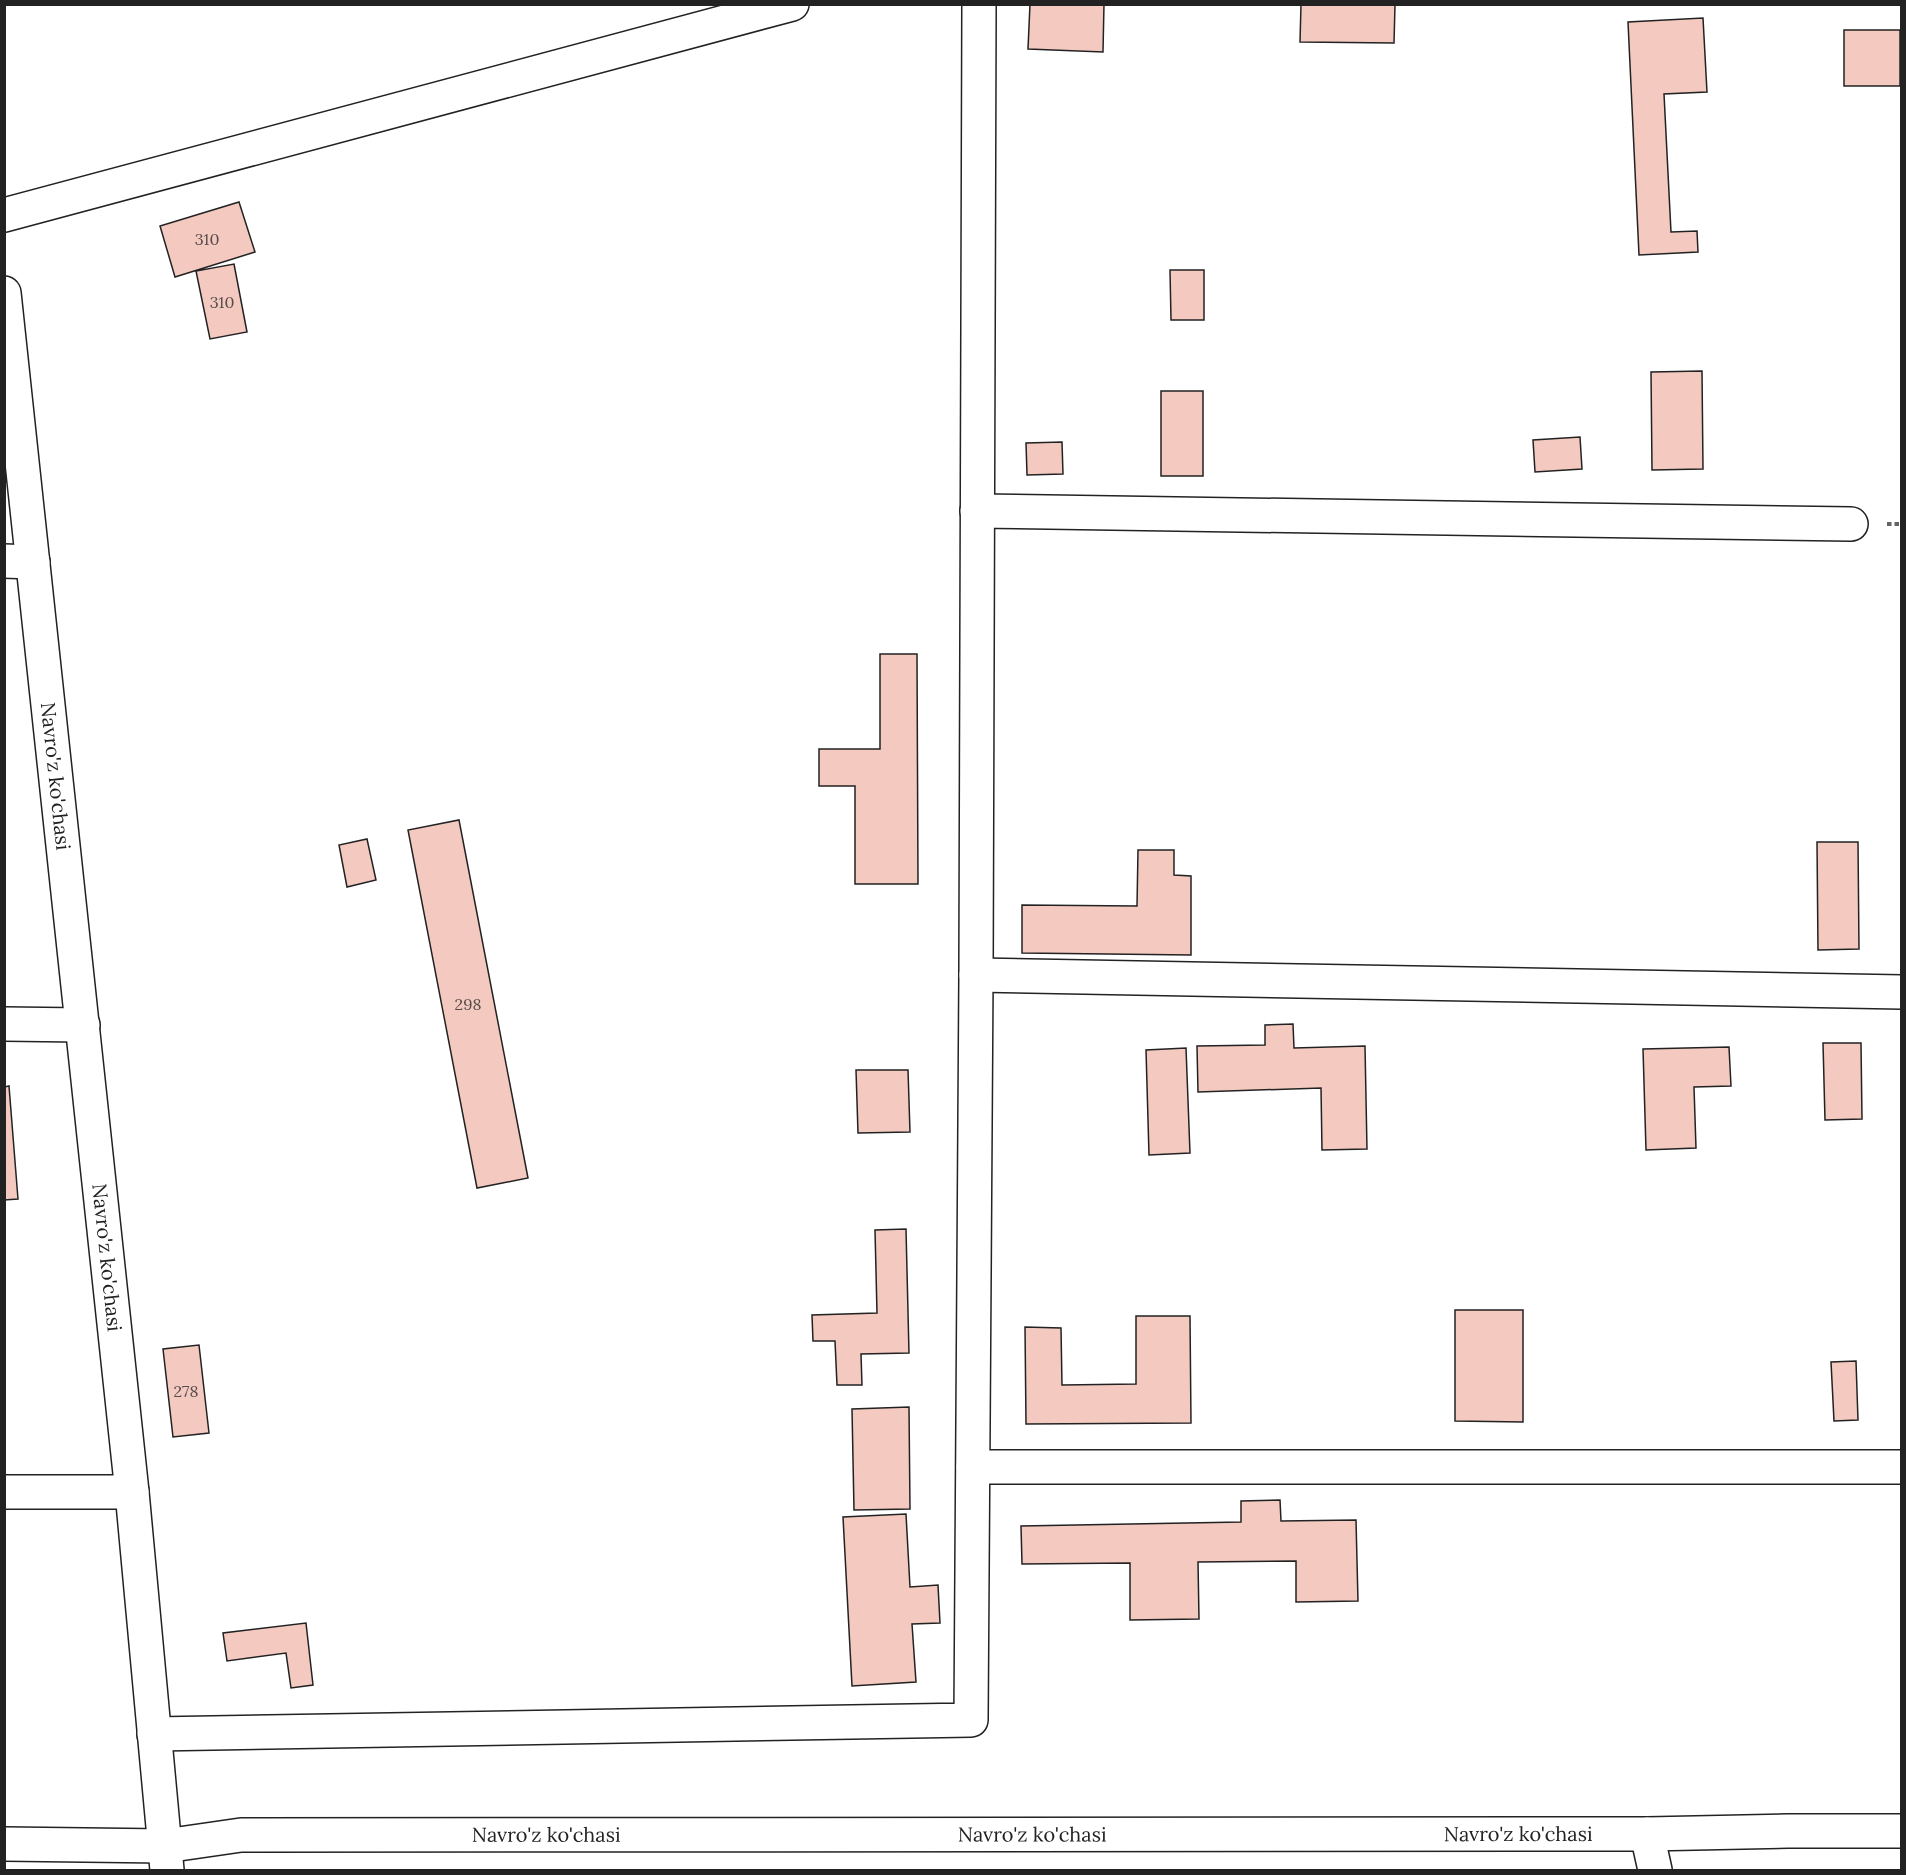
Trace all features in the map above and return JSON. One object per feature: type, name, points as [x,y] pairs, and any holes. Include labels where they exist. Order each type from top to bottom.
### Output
[{"type":"street","points":[[4,215],[792,4]]},
{"type":"street","points":[[154,1734],[971,1720],[979,4]]},
{"type":"street","name":"Navro'z ko'chasi","points":[[4,293],[19,562],[83,1025],[132,1492],[166,1858]]},
{"type":"street","points":[[977,512],[1851,524]]},
{"type":"street","points":[[976,975],[1902,992]]},
{"type":"street","points":[[4,1024],[83,1025]]},
{"type":"street","points":[[973,1467],[1902,1467]]},
{"type":"street","points":[[4,1492],[132,1492]]},
{"type":"street","name":"Navro'z ko'chasi","points":[[4,1844],[166,1858],[242,1834],[1647,1834],[1902,1831]]},
{"type":"street","points":[[1647,1834],[1655,1870]]},
{"type":"building","points":[[1030,4],[1104,4],[1103,52],[1028,49]]},
{"type":"building","points":[[1301,4],[1395,5],[1394,43],[1300,42]]},
{"type":"building","points":[[1703,18],[1707,92],[1664,94],[1671,232],[1697,231],[1698,252],[1639,255],[1628,22]]},
{"type":"building","points":[[1844,30],[1900,30],[1900,86],[1844,86]]},
{"type":"building","points":[[239,202],[255,252],[175,277],[160,226]]},
{"type":"building","points":[[234,264],[247,332],[210,339],[196,271]]},
{"type":"building","points":[[1170,270],[1204,270],[1204,320],[1171,320]]},
{"type":"building","points":[[1702,371],[1703,469],[1652,470],[1651,372]]},
{"type":"building","points":[[1161,391],[1203,391],[1203,476],[1161,476]]},
{"type":"building","points":[[1580,437],[1582,469],[1535,472],[1533,440]]},
{"type":"building","points":[[1062,442],[1063,474],[1027,475],[1026,443]]},
{"type":"building","points":[[880,654],[917,654],[918,884],[855,884],[855,786],[819,786],[819,749],[880,749]]},
{"type":"building","points":[[459,820],[528,1178],[477,1188],[408,830]]},
{"type":"building","points":[[367,839],[376,880],[347,887],[339,845]]},
{"type":"building","points":[[1817,842],[1858,842],[1859,949],[1818,950]]},
{"type":"building","points":[[1138,850],[1174,850],[1174,875],[1191,876],[1191,955],[1022,953],[1022,905],[1137,906]]},
{"type":"building","points":[[1293,1024],[1294,1048],[1365,1046],[1367,1149],[1322,1150],[1321,1088],[1198,1092],[1197,1046],[1265,1045],[1265,1025]]},
{"type":"building","points":[[1823,1043],[1861,1043],[1862,1119],[1825,1120]]},
{"type":"building","points":[[1729,1047],[1731,1086],[1694,1087],[1696,1148],[1646,1150],[1643,1049]]},
{"type":"building","points":[[1186,1048],[1190,1153],[1149,1155],[1146,1050]]},
{"type":"building","points":[[856,1070],[908,1070],[910,1132],[858,1133]]},
{"type":"building","points":[[9,1086],[18,1199],[4,1200],[4,1087]]},
{"type":"building","points":[[906,1229],[909,1353],[861,1354],[862,1385],[837,1385],[835,1341],[813,1341],[812,1315],[877,1313],[875,1230]]},
{"type":"building","points":[[1455,1310],[1523,1310],[1523,1422],[1455,1421]]},
{"type":"building","points":[[1136,1316],[1190,1316],[1191,1423],[1026,1424],[1025,1327],[1061,1328],[1062,1385],[1136,1384]]},
{"type":"building","points":[[199,1345],[209,1433],[173,1437],[163,1349]]},
{"type":"building","points":[[1856,1361],[1858,1420],[1834,1421],[1831,1362]]},
{"type":"building","points":[[909,1407],[910,1509],[854,1510],[852,1409]]},
{"type":"building","points":[[1280,1500],[1281,1521],[1356,1520],[1358,1601],[1296,1602],[1296,1561],[1198,1562],[1199,1619],[1130,1620],[1130,1563],[1022,1564],[1021,1526],[1241,1522],[1241,1501]]},
{"type":"building","points":[[906,1514],[910,1587],[938,1585],[940,1623],[912,1624],[916,1682],[852,1686],[843,1517]]},
{"type":"building","points":[[306,1623],[313,1685],[291,1688],[286,1653],[227,1661],[223,1633]]}]
